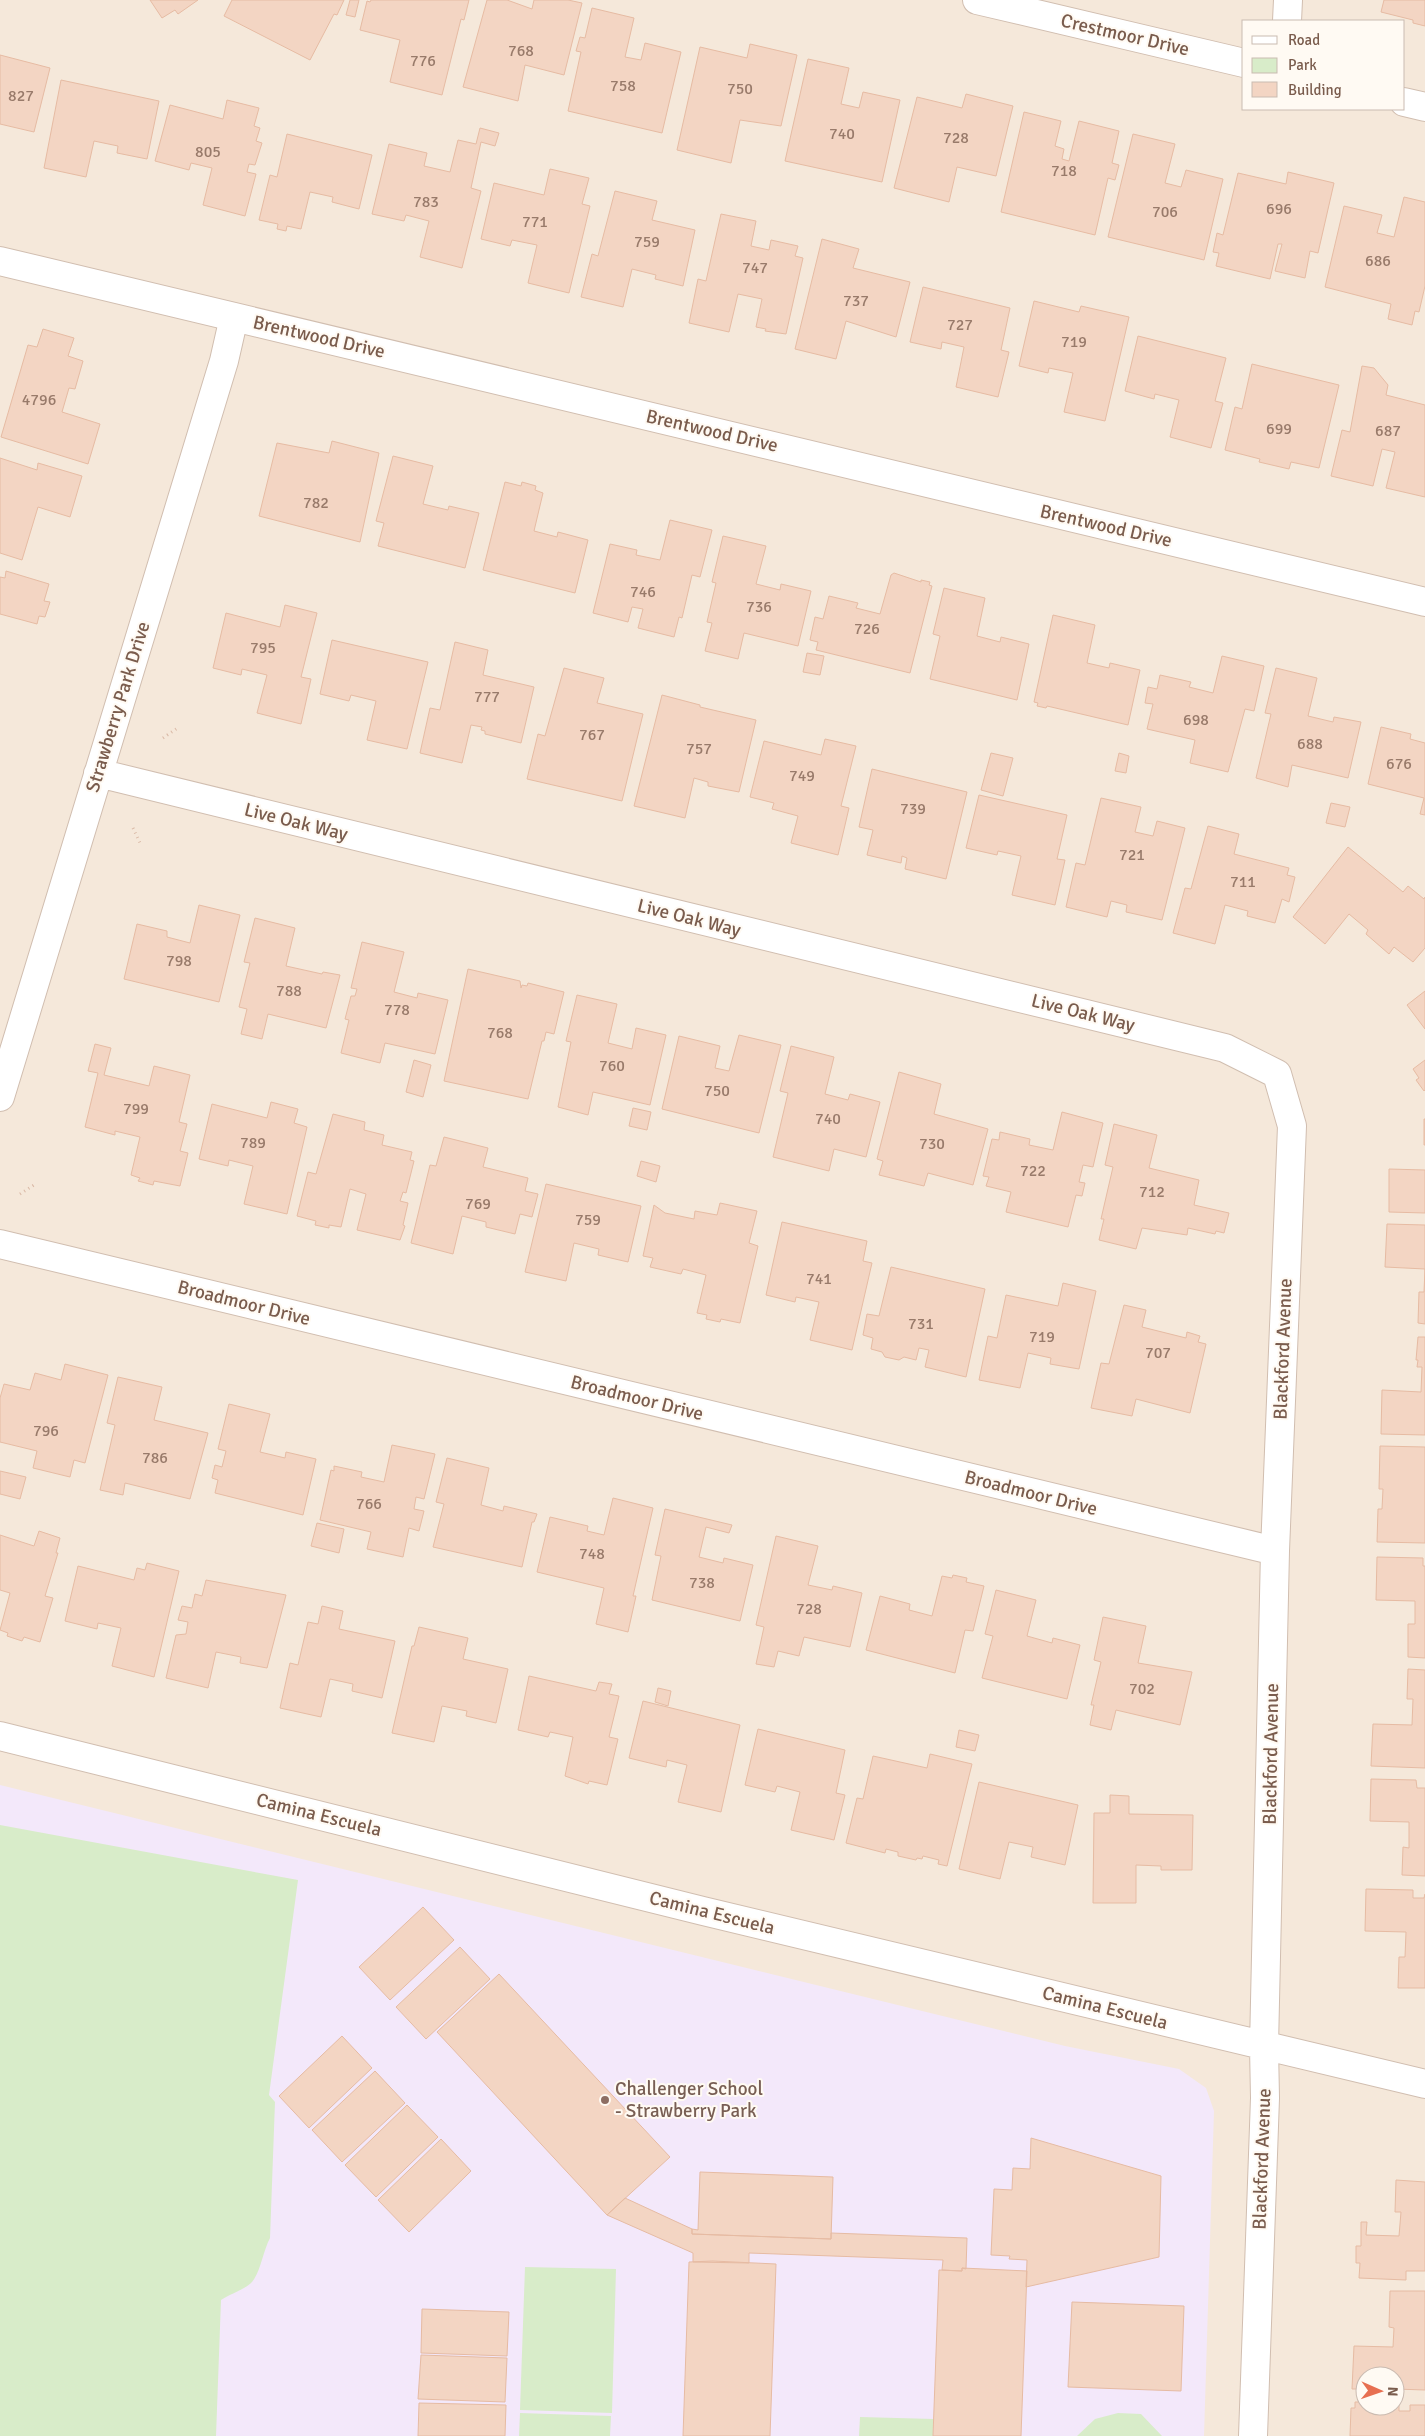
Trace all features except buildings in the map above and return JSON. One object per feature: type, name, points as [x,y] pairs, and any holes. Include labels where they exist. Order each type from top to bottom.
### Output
[{"type":"street","name":"Crestmoor Drive","points":[[977,0],[1242,63]]},
{"type":"street","points":[[1287,20],[1288,0]]},
{"type":"street","points":[[1405,102],[1425,108]]},
{"type":"street","name":"Brentwood Drive","points":[[0,260],[1425,602]]},
{"type":"street","name":"Strawberry Park Drive","points":[[0,1097],[224,361],[234,317]]},
{"type":"street","name":"Live Oak Way","points":[[98,773],[1225,1048],[1277,1074]]},
{"type":"street","name":"Blackford Avenue","points":[[1253,2436],[1265,2098],[1264,2047],[1275,1551],[1292,1126],[1277,1074]]},
{"type":"street","name":"Broadmoor Drive","points":[[0,1244],[1275,1551]]},
{"type":"street","name":"Camina Escuela","points":[[0,1736],[722,1915],[1264,2047],[1425,2084]]},
{"type":"path","points":[[163,738],[179,727]]},
{"type":"path","points":[[133,828],[141,845]]},
{"type":"path","points":[[20,1194],[34,1185]]},
{"type":"shaded area","points":[[0,0],[1425,0],[1425,2436],[0,2436]]},
{"type":"shaded area","name":"Challenger School - Strawberry Park","points":[[0,1785],[1065,2046],[1179,2069],[1206,2088],[1214,2111],[1204,2436],[0,2436]]},
{"type":"green space","points":[[0,1825],[298,1880],[269,2095],[275,2102],[270,2238],[258,2272],[252,2282],[221,2300],[216,2436],[0,2436]]},
{"type":"green space","points":[[525,2267],[616,2269],[612,2413],[520,2410]]},
{"type":"green space","points":[[520,2413],[611,2416],[610,2436],[519,2436]]},
{"type":"green space","points":[[1118,2413],[1141,2414],[1162,2436],[1077,2436],[1095,2419]]},
{"type":"green space","points":[[860,2417],[934,2419],[933,2436],[859,2436]]},
{"type":"place","name":"Challenger School - Strawberry Park","points":[[605,2100]]}]
